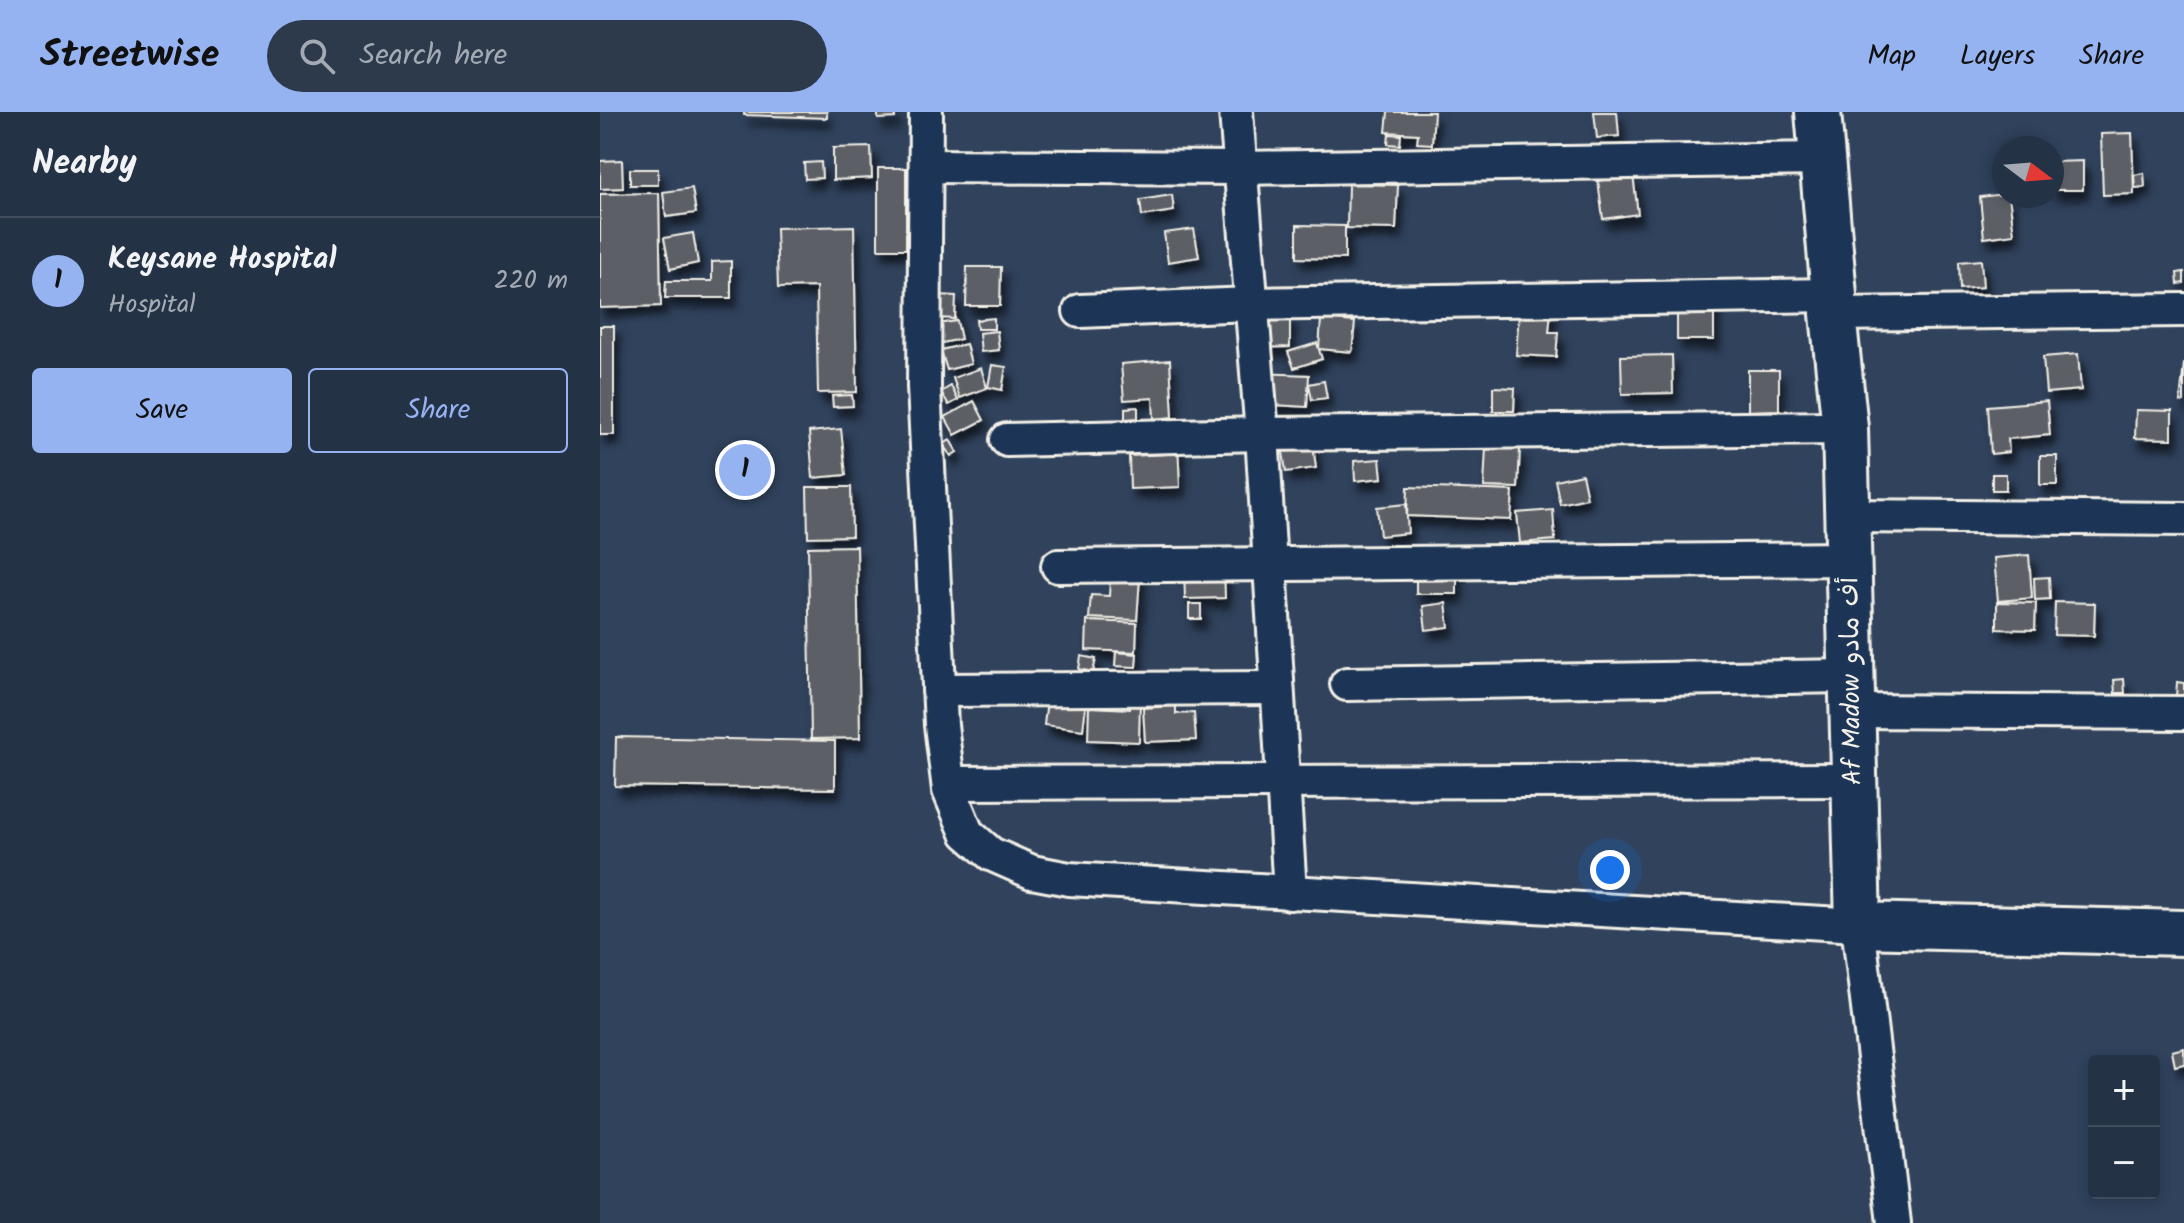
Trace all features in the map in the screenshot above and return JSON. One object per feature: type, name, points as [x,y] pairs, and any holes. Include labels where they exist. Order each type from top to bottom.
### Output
[{"type":"street","points":[[926,112],[924,387],[941,725],[949,790],[967,833],[991,854],[1032,872],[1069,879],[1858,925],[2184,933]]},
{"type":"street","points":[[1236,112],[1262,434],[1290,893]]},
{"type":"street","name":"Af Madow أف مادو","points":[[1818,112],[1845,428],[1858,925]]},
{"type":"street","points":[[926,166],[1240,168],[1822,159]]},
{"type":"street","points":[[1080,311],[1251,304],[1834,304],[2184,310]]},
{"type":"street","points":[[1007,440],[1845,428]]},
{"type":"street","points":[[1848,516],[2184,519]]},
{"type":"street","points":[[1058,566],[1849,559]]},
{"type":"street","points":[[1347,684],[1852,694],[2184,713]]},
{"type":"street","points":[[939,690],[1277,688]]},
{"type":"street","points":[[949,783],[1854,780]]},
{"type":"street","points":[[1858,925],[1894,1223]]},
{"type":"building","points":[[744,112],[827,112],[827,118],[744,115]]},
{"type":"building","points":[[878,112],[895,112],[895,118],[878,119]]},
{"type":"building","points":[[1388,112],[1434,112],[1432,144],[1417,143],[1418,134],[1386,132]]},
{"type":"building","points":[[1594,112],[1617,112],[1619,136],[1597,138]]},
{"type":"building","points":[[2132,133],[2134,194],[2103,195],[2101,134]]},
{"type":"building","points":[[1389,134],[1401,135],[1400,145],[1388,144]]},
{"type":"building","points":[[871,147],[872,178],[833,180],[833,148]]},
{"type":"building","points":[[622,160],[623,188],[600,189],[600,161]]},
{"type":"building","points":[[2083,161],[2083,190],[2064,190],[2064,162]]},
{"type":"building","points":[[821,162],[822,178],[805,179],[804,163]]},
{"type":"building","points":[[878,168],[906,168],[906,249],[878,249]]},
{"type":"building","points":[[630,169],[658,169],[658,185],[630,185]]},
{"type":"building","points":[[2144,173],[2145,187],[2135,188],[2134,175]]},
{"type":"building","points":[[1633,175],[1638,214],[1603,219],[1598,181]]},
{"type":"building","points":[[1348,184],[1398,185],[1396,229],[1347,228]]},
{"type":"building","points":[[692,188],[696,213],[666,217],[663,192]]},
{"type":"building","points":[[659,193],[661,306],[600,308],[600,194]]},
{"type":"building","points":[[1172,195],[1174,211],[1142,216],[1140,200]]},
{"type":"building","points":[[1992,196],[1992,208],[2011,208],[2014,234],[1984,238],[1980,197]]},
{"type":"building","points":[[1297,225],[1345,226],[1345,259],[1297,258]]},
{"type":"building","points":[[854,226],[857,392],[818,393],[816,287],[778,288],[776,228]]},
{"type":"building","points":[[1194,229],[1199,257],[1168,262],[1164,233]]},
{"type":"building","points":[[693,233],[698,263],[670,269],[664,238]]},
{"type":"building","points":[[1981,260],[1983,287],[1960,289],[1959,262]]},
{"type":"building","points":[[731,261],[731,298],[665,298],[666,281],[712,281],[712,262]]},
{"type":"building","points":[[967,267],[1001,267],[1000,306],[966,306]]},
{"type":"building","points":[[2184,272],[2184,283],[2178,284],[2177,273]]},
{"type":"building","points":[[939,295],[956,296],[955,319],[938,318]]},
{"type":"building","points":[[1520,299],[1552,301],[1549,332],[1558,332],[1556,357],[1516,355]]},
{"type":"building","points":[[1677,299],[1714,299],[1714,340],[1677,340]]},
{"type":"building","points":[[1290,316],[1290,347],[1255,348],[1255,317]]},
{"type":"building","points":[[994,318],[994,329],[977,329],[976,320]]},
{"type":"building","points":[[1321,319],[1355,322],[1352,352],[1319,349]]},
{"type":"building","points":[[957,321],[961,339],[942,343],[938,324]]},
{"type":"building","points":[[600,326],[614,326],[614,435],[600,435]]},
{"type":"building","points":[[997,331],[999,350],[981,352],[979,333]]},
{"type":"building","points":[[1317,343],[1322,359],[1294,368],[1288,352]]},
{"type":"building","points":[[966,344],[971,364],[947,370],[941,350]]},
{"type":"building","points":[[2078,354],[2081,390],[2046,393],[2043,357]]},
{"type":"building","points":[[1672,355],[1673,393],[1622,394],[1621,356]]},
{"type":"building","points":[[1170,360],[1173,417],[1154,419],[1153,398],[1124,400],[1121,364]]},
{"type":"building","points":[[2184,363],[2184,402],[2180,402]]},
{"type":"building","points":[[992,365],[1006,367],[1002,390],[988,387]]},
{"type":"building","points":[[981,368],[987,388],[960,398],[953,378]]},
{"type":"building","points":[[1748,370],[1779,370],[1779,410],[1748,411]]},
{"type":"building","points":[[1258,373],[1309,375],[1307,407],[1256,404]]},
{"type":"building","points":[[1324,381],[1327,398],[1312,400],[1309,384]]},
{"type":"building","points":[[951,386],[958,400],[949,405],[941,392]]},
{"type":"building","points":[[1493,387],[1515,388],[1514,411],[1493,411]]},
{"type":"building","points":[[852,395],[853,406],[833,407],[832,396]]},
{"type":"building","points":[[974,401],[984,420],[955,435],[945,417]]},
{"type":"building","points":[[2047,401],[2050,435],[2008,439],[2009,452],[1991,454],[1988,406]]},
{"type":"building","points":[[1138,407],[1138,418],[1125,419],[1125,408]]},
{"type":"building","points":[[2136,410],[2172,411],[2172,439],[2135,438]]},
{"type":"building","points":[[841,429],[846,475],[813,478],[809,432]]},
{"type":"building","points":[[1311,429],[1316,468],[1286,472],[1280,433]]},
{"type":"building","points":[[950,440],[957,452],[951,456],[943,445]]},
{"type":"building","points":[[1178,443],[1180,487],[1130,489],[1129,456],[1166,454],[1165,444]]},
{"type":"building","points":[[1486,447],[1520,449],[1518,488],[1484,487]]},
{"type":"building","points":[[2040,456],[2057,456],[2057,485],[2040,485]]},
{"type":"building","points":[[1380,459],[1382,478],[1355,481],[1354,461]]},
{"type":"building","points":[[1582,474],[1587,498],[1560,504],[1555,480]]},
{"type":"building","points":[[1992,474],[2006,474],[2006,490],[1992,490]]},
{"type":"building","points":[[807,487],[851,487],[852,536],[808,537]]},
{"type":"building","points":[[1408,487],[1513,491],[1511,520],[1407,516]]},
{"type":"building","points":[[1406,504],[1408,533],[1380,536],[1377,507]]},
{"type":"building","points":[[1553,510],[1555,540],[1520,543],[1517,513]]},
{"type":"building","points":[[857,546],[860,738],[811,739],[808,547]]},
{"type":"building","points":[[2029,555],[2032,598],[1998,601],[1994,558]]},
{"type":"building","points":[[1111,561],[1141,563],[1137,620],[1089,618],[1091,595],[1109,596]]},
{"type":"building","points":[[1416,561],[1457,561],[1457,594],[1416,594]]},
{"type":"building","points":[[1224,566],[1225,598],[1185,599],[1184,567]]},
{"type":"building","points":[[2049,577],[2050,599],[2035,600],[2034,578]]},
{"type":"building","points":[[1997,602],[2036,603],[2035,630],[1997,629]]},
{"type":"building","points":[[2055,602],[2095,603],[2094,636],[2054,635]]},
{"type":"building","points":[[1446,603],[1449,627],[1426,630],[1423,606]]},
{"type":"building","points":[[1189,604],[1201,604],[1201,619],[1189,619]]},
{"type":"building","points":[[1087,621],[1137,623],[1136,652],[1086,650]]},
{"type":"building","points":[[1116,652],[1137,654],[1136,667],[1115,666]]},
{"type":"building","points":[[1081,656],[1096,659],[1093,672],[1079,669]]},
{"type":"building","points":[[2124,679],[2125,693],[2115,693],[2114,680]]},
{"type":"building","points":[[2177,682],[2184,683],[2184,697],[2176,697]]},
{"type":"building","points":[[1049,684],[1088,688],[1083,730],[1044,725]]},
{"type":"building","points":[[1130,699],[1140,699],[1139,742],[1088,740],[1089,707],[1130,709]]},
{"type":"building","points":[[1176,706],[1176,714],[1194,713],[1196,740],[1145,742],[1143,708]]},
{"type":"building","points":[[616,737],[835,741],[835,789],[615,786]]},
{"type":"building","points":[[2184,1048],[2184,1064],[2175,1066],[2172,1051]]},
{"type":"place","name":"Keysane Hospital","points":[[745,470]]}]
